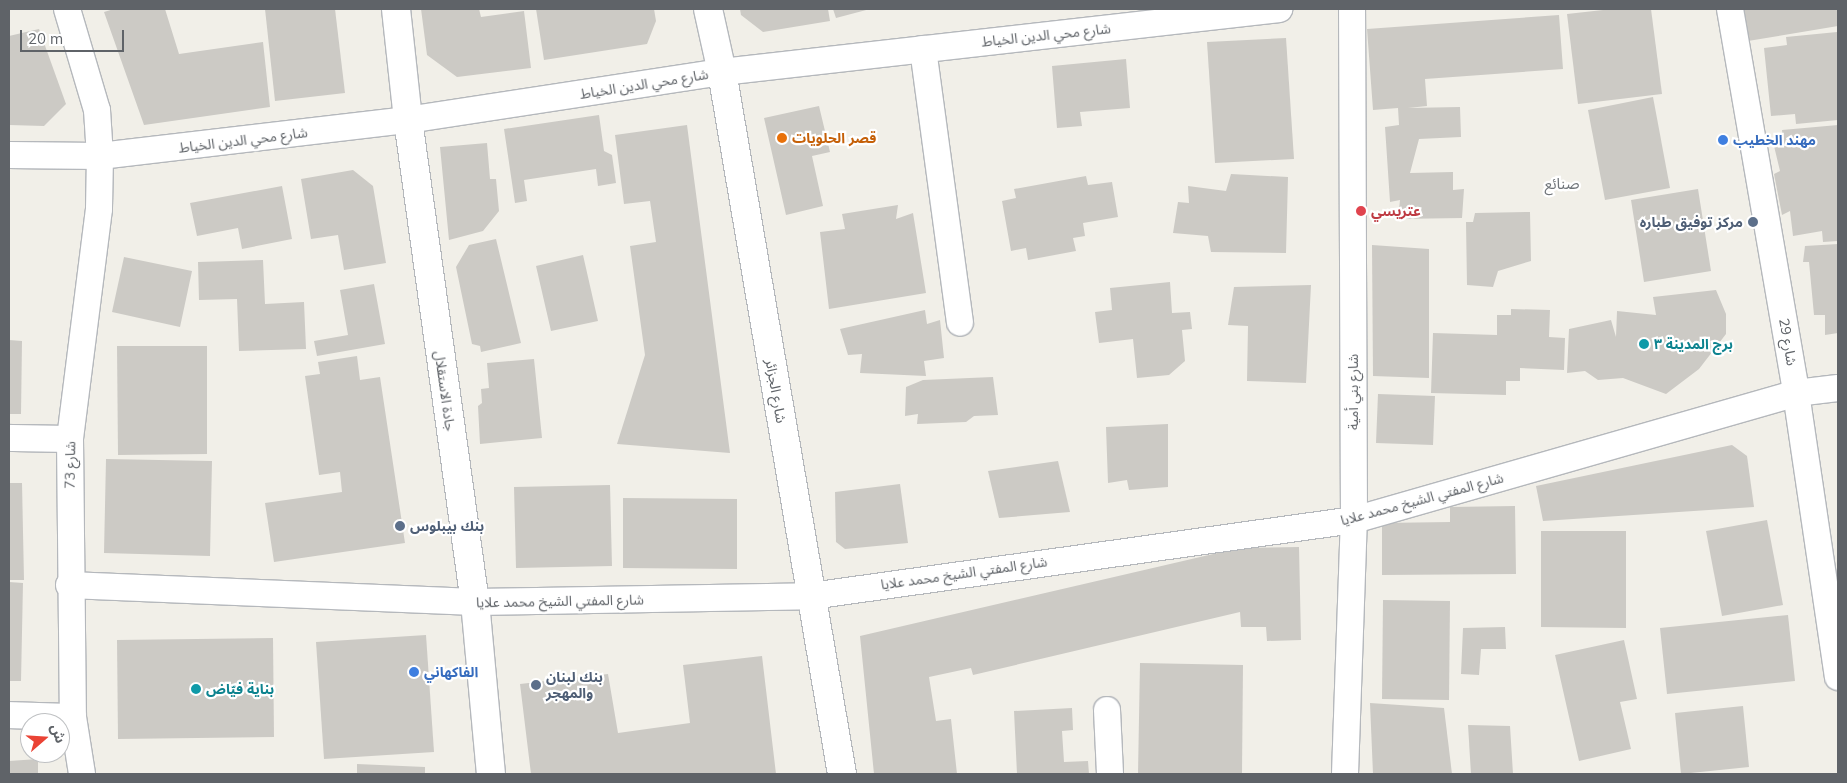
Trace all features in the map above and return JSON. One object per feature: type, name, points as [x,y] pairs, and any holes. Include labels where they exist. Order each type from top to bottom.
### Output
[{"type":"main road","name":"جادة الاستقلال","points":[[396,9],[408,120],[475,602],[491,774]]},
{"type":"main road","name":"شارع الجزائر","points":[[708,9],[722,72],[842,774]]},
{"type":"street","name":"شارع 73","points":[[67,9],[97,110],[100,156],[99,209],[70,439],[69,585],[73,716],[82,774]]},
{"type":"street","name":"شارع محي الدين الخياط","points":[[9,155],[100,156],[408,120],[722,72],[1280,9]]},
{"type":"street","name":"شارع بني أمية","points":[[1345,774],[1354,520],[1352,9]]},
{"type":"street","name":"شارع 29","points":[[1730,9],[1796,393],[1838,677]]},
{"type":"street","points":[[923,49],[960,323]]},
{"type":"street","name":"شارع المفتي الشيخ محمد علايا","points":[[69,585],[475,602],[811,596],[1354,520],[1796,393],[1838,388]]},
{"type":"street","points":[[9,438],[70,439]]},
{"type":"street","points":[[1107,710],[1110,774]]},
{"type":"street","points":[[9,715],[73,716]]},
{"type":"building","points":[[114,9],[165,9],[179,54],[263,42],[270,107],[144,125],[104,12]]},
{"type":"building","points":[[265,9],[335,9],[345,93],[275,101]]},
{"type":"building","points":[[421,9],[479,9],[481,17],[524,11],[531,68],[457,77],[427,55]]},
{"type":"building","points":[[536,9],[654,9],[656,21],[647,44],[544,60]]},
{"type":"building","points":[[740,9],[828,9],[830,21],[763,32],[741,15]]},
{"type":"building","points":[[833,9],[870,9],[836,18]]},
{"type":"building","points":[[1612,9],[1651,9],[1662,94],[1578,104],[1567,14]]},
{"type":"building","points":[[1742,9],[1837,9],[1838,26],[1748,41]]},
{"type":"building","points":[[1559,15],[1563,69],[1425,79],[1427,106],[1408,108],[1460,107],[1461,137],[1419,139],[1410,173],[1453,172],[1453,190],[1464,189],[1462,218],[1398,219],[1400,200],[1390,202],[1385,127],[1399,125],[1398,108],[1373,110],[1367,29]]},
{"type":"building","points":[[39,29],[66,104],[44,126],[9,125],[9,36]]},
{"type":"building","points":[[1837,32],[1838,120],[1796,124],[1795,114],[1771,116],[1764,48],[1787,45],[1786,37]]},
{"type":"building","points":[[1286,38],[1294,159],[1215,163],[1207,42]]},
{"type":"building","points":[[1126,59],[1130,108],[1080,112],[1082,126],[1057,128],[1052,66]]},
{"type":"building","points":[[1653,97],[1670,188],[1605,200],[1588,110]]},
{"type":"building","points":[[819,106],[830,152],[812,156],[823,206],[786,215],[764,118]]},
{"type":"building","points":[[599,115],[604,151],[612,155],[616,183],[598,186],[596,169],[524,180],[527,201],[515,203],[504,129]]},
{"type":"building","points":[[687,125],[730,453],[617,444],[645,355],[630,246],[656,242],[650,201],[624,204],[615,135]]},
{"type":"building","points":[[1838,125],[1838,241],[1823,242],[1822,231],[1793,236],[1790,211],[1782,215],[1774,174],[1780,171],[1774,146],[1783,141],[1782,130]]},
{"type":"building","points":[[487,143],[490,179],[496,179],[499,211],[483,231],[449,240],[440,147]]},
{"type":"building","points":[[353,170],[373,186],[386,263],[344,270],[338,235],[311,239],[301,179]]},
{"type":"building","points":[[1231,174],[1288,177],[1286,253],[1211,252],[1208,236],[1173,233],[1178,202],[1189,203],[1188,186],[1226,191]]},
{"type":"building","points":[[1086,176],[1088,185],[1112,182],[1118,217],[1083,223],[1085,236],[1073,238],[1076,251],[1028,260],[1026,248],[1011,251],[1002,201],[1016,198],[1014,189]]},
{"type":"building","points":[[282,186],[292,239],[242,249],[238,228],[197,236],[190,203]]},
{"type":"building","points":[[1698,189],[1711,271],[1644,282],[1631,200]]},
{"type":"building","points":[[898,205],[896,219],[913,213],[926,293],[829,309],[820,232],[845,229],[842,214]]},
{"type":"building","points":[[1530,212],[1531,261],[1498,271],[1493,287],[1467,285],[1466,222],[1473,222],[1475,213]]},
{"type":"building","points":[[496,239],[521,343],[481,352],[480,346],[472,344],[456,267],[469,245]]},
{"type":"building","points":[[1838,244],[1838,333],[1825,335],[1825,315],[1814,315],[1809,262],[1803,262],[1805,246]]},
{"type":"building","points":[[1372,245],[1429,249],[1429,378],[1373,376]]},
{"type":"building","points":[[583,255],[598,321],[551,331],[536,266]]},
{"type":"building","points":[[124,257],[192,271],[180,327],[112,312]]},
{"type":"building","points":[[263,260],[265,304],[304,302],[306,349],[239,351],[237,299],[199,300],[198,262]]},
{"type":"building","points":[[1170,282],[1172,313],[1190,312],[1192,329],[1182,330],[1185,361],[1169,375],[1137,378],[1133,339],[1099,343],[1095,312],[1112,310],[1110,288]]},
{"type":"building","points":[[374,284],[385,344],[317,356],[314,341],[348,335],[340,290]]},
{"type":"building","points":[[1311,285],[1306,383],[1247,381],[1248,326],[1228,325],[1234,287]]},
{"type":"building","name":"برج المدينة ٣","points":[[1716,290],[1726,314],[1726,334],[1699,369],[1666,394],[1623,378],[1598,380],[1585,371],[1567,373],[1569,329],[1611,320],[1616,337],[1617,311],[1656,315],[1653,297]]},
{"type":"building","points":[[1511,309],[1550,310],[1549,337],[1565,338],[1564,370],[1520,368],[1520,381],[1506,381],[1506,395],[1431,393],[1433,333],[1497,335],[1497,315],[1511,315]]},
{"type":"building","points":[[925,310],[927,324],[940,320],[944,358],[924,361],[926,376],[860,373],[862,354],[848,355],[840,329]]},
{"type":"building","points":[[9,340],[22,341],[21,414],[9,414]]},
{"type":"building","points":[[117,346],[207,346],[207,454],[118,455]]},
{"type":"building","points":[[357,356],[360,380],[380,377],[405,543],[274,562],[265,503],[342,492],[340,472],[319,475],[305,376],[320,374],[318,362]]},
{"type":"building","points":[[534,359],[542,438],[480,444],[478,406],[482,403],[481,389],[489,388],[487,363]]},
{"type":"building","points":[[993,377],[998,415],[974,416],[966,422],[917,424],[918,414],[905,416],[906,387],[923,380]]},
{"type":"building","points":[[1378,394],[1435,396],[1433,445],[1376,443]]},
{"type":"building","points":[[1168,424],[1168,487],[1129,490],[1127,480],[1108,483],[1106,427]]},
{"type":"building","points":[[1732,445],[1747,456],[1754,507],[1543,521],[1536,486]]},
{"type":"building","points":[[106,459],[212,461],[210,556],[104,553]]},
{"type":"building","points":[[1058,461],[1070,512],[999,518],[988,471]]},
{"type":"building","points":[[9,483],[22,483],[24,580],[9,580]]},
{"type":"building","points":[[900,484],[908,543],[845,549],[836,542],[835,492]]},
{"type":"building","points":[[610,485],[612,566],[516,568],[514,487]]},
{"type":"building","points":[[623,498],[737,499],[737,569],[623,568]]},
{"type":"building","points":[[1515,506],[1516,574],[1382,575],[1382,523],[1450,522],[1450,507]]},
{"type":"building","points":[[1767,520],[1783,605],[1722,616],[1706,531]]},
{"type":"building","points":[[1541,531],[1626,531],[1626,628],[1541,627]]},
{"type":"building","points":[[1299,547],[1301,640],[1267,641],[1266,627],[1241,627],[1240,612],[973,675],[971,668],[929,677],[936,721],[951,719],[957,774],[874,774],[860,636],[1239,548]]},
{"type":"building","points":[[9,582],[23,583],[21,681],[9,681]]},
{"type":"building","points":[[1383,600],[1450,601],[1449,700],[1382,699]]},
{"type":"building","points":[[1788,615],[1795,681],[1667,694],[1660,628]]},
{"type":"building","points":[[1505,627],[1506,649],[1481,649],[1479,675],[1461,674],[1463,628]]},
{"type":"building","points":[[426,635],[434,752],[324,759],[316,642]]},
{"type":"building","name":"بناية فيّاض","points":[[273,638],[274,737],[118,739],[117,640]]},
{"type":"building","points":[[1624,640],[1637,699],[1620,702],[1631,749],[1579,761],[1555,655]]},
{"type":"building","points":[[762,656],[776,774],[531,774],[520,684],[608,674],[618,733],[690,723],[683,665]]},
{"type":"building","points":[[1140,663],[1243,665],[1242,774],[1138,774]]},
{"type":"building","points":[[1370,703],[1444,708],[1452,774],[1373,774]]},
{"type":"building","points":[[1743,706],[1749,767],[1681,774],[1675,713]]},
{"type":"building","points":[[1072,708],[1073,730],[1062,731],[1064,762],[1088,761],[1089,774],[1017,774],[1014,711]]},
{"type":"building","points":[[1468,725],[1510,726],[1513,774],[1471,774]]},
{"type":"building","points":[[20,760],[20,763],[38,763],[38,774],[9,774],[9,761]]},
{"type":"building","points":[[357,764],[425,767],[425,774],[357,774]]},
{"type":"place","name":"قصر الحلويات","points":[[782,138]]},
{"type":"place","name":"مهند الخطيب","points":[[1723,140]]},
{"type":"place","name":"عتريسي","points":[[1361,211]]},
{"type":"place","name":"مركز توفيق طباره","points":[[1753,222]]},
{"type":"place","name":"برج المدينة ٣","points":[[1644,344]]},
{"type":"place","name":"بنك بيبلوس","points":[[400,526]]},
{"type":"place","name":"الفاكهاني","points":[[414,672]]},
{"type":"place","name":"بنك لبنان والمهجر","points":[[536,685]]},
{"type":"place","name":"بناية فيّاض","points":[[196,689]]},
{"type":"district","name":"صنائع","points":[[1562,184]]}]
